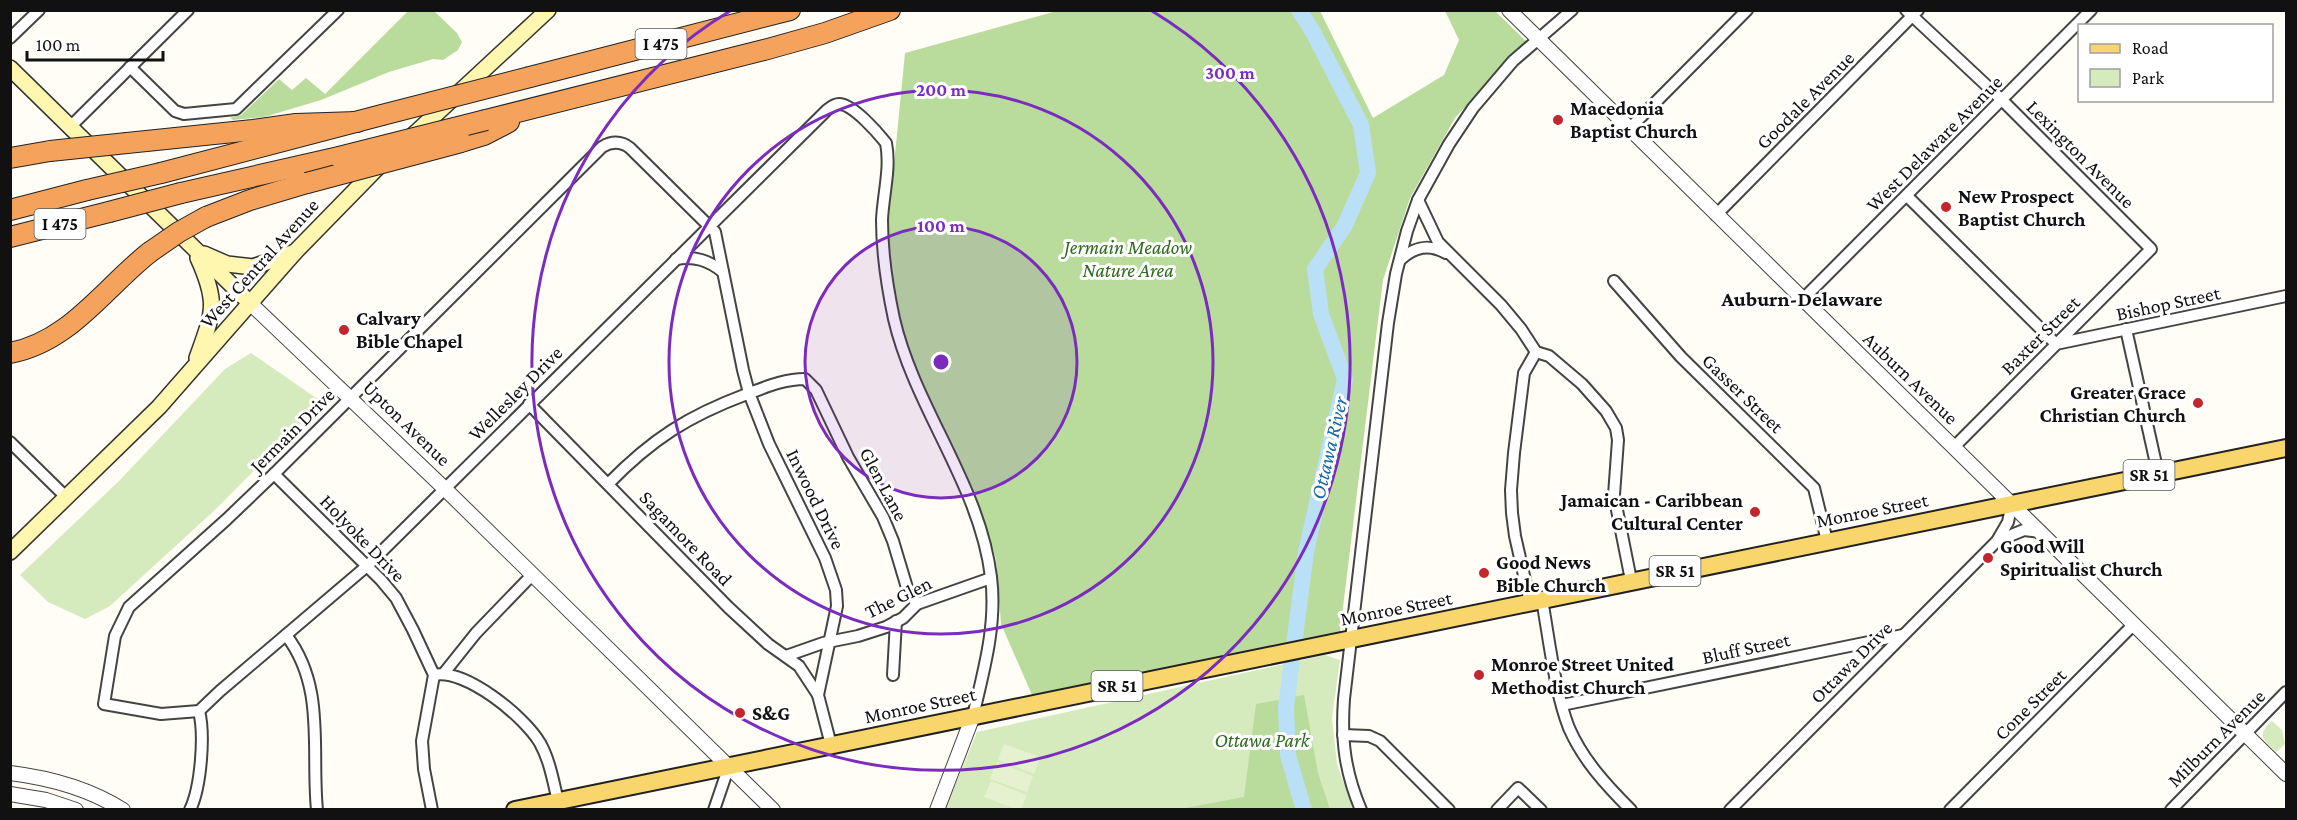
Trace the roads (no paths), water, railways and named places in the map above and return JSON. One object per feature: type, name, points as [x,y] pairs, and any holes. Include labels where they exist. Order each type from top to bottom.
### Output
[{"type":"highway","name":"I 475","points":[[10,210],[790,10]]},
{"type":"highway","name":"I 475","points":[[10,237],[181,193],[520,113],[764,50],[845,27],[890,10]]},
{"type":"highway","points":[[10,353],[38,345],[64,330],[150,252],[179,232],[206,218],[250,200],[307,183],[461,142],[500,128],[520,113]]},
{"type":"highway","points":[[10,158],[50,150],[253,130],[296,123],[357,122]]},
{"type":"main road","name":"West Central Avenue","points":[[10,552],[159,407],[295,252],[361,183],[548,10]]},
{"type":"main road","name":"Upton Avenue","points":[[10,68],[250,303]]},
{"type":"main road","points":[[195,250],[227,264],[244,267],[253,267],[295,252]]},
{"type":"main road","points":[[194,368],[211,321],[213,308],[206,275],[195,250]]},
{"type":"main road","name":"Monroe Street","points":[[515,810],[1631,580],[2286,448]]},
{"type":"street","points":[[10,38],[39,10]]},
{"type":"street","points":[[70,127],[188,10]]},
{"type":"street","points":[[130,67],[175,111],[184,114],[236,109],[338,10]]},
{"type":"street","name":"Auburn Avenue","points":[[1509,10],[2286,774]]},
{"type":"street","points":[[1361,810],[1348,779],[1342,735],[1344,640],[1388,323],[1400,260],[1418,200],[1449,144],[1473,108],[1513,61],[1572,10]]},
{"type":"street","points":[[1629,129],[1747,10]]},
{"type":"street","name":"West Delaware Avenue","points":[[1802,300],[2091,10]]},
{"type":"street","name":"Lexington Avenue","points":[[1912,13],[2151,249]]},
{"type":"street","name":"Goodale Avenue","points":[[1716,215],[1912,13]]},
{"type":"street","name":"Wellesley Drive","points":[[199,711],[367,566],[833,105],[849,106],[886,143],[887,164],[882,219],[884,268],[894,320],[916,386],[952,459],[985,542],[991,578]]},
{"type":"street","name":"Jermain Drive","points":[[199,711],[161,714],[104,704],[115,636],[129,607],[274,474],[602,147],[620,143],[630,148]]},
{"type":"street","name":"Inwood Drive","points":[[630,148],[715,232],[742,370],[749,393],[769,444],[831,573],[836,590],[837,606],[818,695],[831,745]]},
{"type":"street","points":[[1907,196],[2056,344]]},
{"type":"street","points":[[1418,200],[1438,242],[1449,255],[1501,305],[1521,328],[1536,352],[1549,356],[1582,384],[1606,411],[1616,428],[1618,440],[1614,495],[1631,580]]},
{"type":"street","points":[[1400,260],[1408,253],[1428,247],[1449,255]]},
{"type":"street","name":"Baxter Street","points":[[1954,447],[2151,249]]},
{"type":"street","points":[[676,259],[691,257],[700,259],[723,272]]},
{"type":"street","name":"Gasser Street","points":[[1614,281],[1681,357],[1814,489],[1827,541]]},
{"type":"street","name":"Bishop Street","points":[[2056,344],[2286,296]]},
{"type":"street","name":"Upton Avenue","points":[[250,303],[444,488],[773,810]]},
{"type":"street","points":[[2126,329],[2158,473]]},
{"type":"street","points":[[1536,352],[1524,373],[1514,453],[1512,513],[1515,536],[1536,601],[1569,727],[1591,766],[1631,810]]},
{"type":"street","name":"Glen Lane","points":[[749,393],[774,384],[795,380],[805,379],[811,383],[848,457],[883,517],[908,591],[917,604]]},
{"type":"street","points":[[608,484],[633,458],[659,438],[706,410],[749,393]]},
{"type":"street","name":"Sagamore Road","points":[[529,404],[728,607],[768,644],[799,666],[818,695]]},
{"type":"street","points":[[10,442],[67,498]]},
{"type":"street","name":"Holyoke Drive","points":[[274,474],[396,598],[439,674]]},
{"type":"street","name":"Ottawa Drive","points":[[1730,810],[1997,541],[2008,522],[2012,503]]},
{"type":"street","name":"Ottawa Drive","points":[[1997,541],[2024,530],[2041,532]]},
{"type":"street","points":[[432,810],[424,769],[422,741],[429,691],[439,674],[532,574]]},
{"type":"street","points":[[937,810],[973,716],[988,651],[992,618],[991,578]]},
{"type":"street","name":"The Glen","points":[[786,656],[829,642],[858,636],[896,621],[917,604],[991,578]]},
{"type":"street","points":[[893,675],[896,621]]},
{"type":"street","name":"Cone Street","points":[[1950,810],[2134,624]]},
{"type":"street","points":[[286,635],[296,647],[312,694],[315,712],[317,810]]},
{"type":"street","name":"Bluff Street","points":[[1562,705],[1903,635]]},
{"type":"street","points":[[439,674],[459,678],[501,702],[532,731],[549,765],[558,801]]},
{"type":"street","name":"Milburn Avenue","points":[[2170,810],[2286,692]]},
{"type":"street","points":[[190,810],[195,798],[203,733],[199,711]]},
{"type":"street","points":[[1342,735],[1369,736],[1380,741],[1449,810]]},
{"type":"street","points":[[714,810],[729,766]]},
{"type":"street","points":[[10,773],[67,783],[123,810]]},
{"type":"street","points":[[1497,810],[1518,788],[1542,810]]},
{"type":"street","points":[[10,794],[54,802],[76,810]]},
{"type":"waterway","name":"Ottawa River","points":[[1299,10],[1313,32],[1361,125],[1368,173],[1344,227],[1315,269],[1321,314],[1345,379],[1306,552],[1286,707],[1288,755],[1304,810]]},
{"type":"place","name":"Macedonia Baptist Church","points":[[1558,120]]},
{"type":"place","name":"New Prospect Baptist Church","points":[[1946,207]]},
{"type":"place","name":"Calvary Bible Chapel","points":[[344,330]]},
{"type":"place","name":"Greater Grace Christian Church","points":[[2198,403]]},
{"type":"place","name":"Jamaican - Caribbean Cultural Center","points":[[1755,512]]},
{"type":"place","name":"Good Will Spiritualist Church","points":[[1988,558]]},
{"type":"place","name":"Good News Bible Church","points":[[1484,573]]},
{"type":"place","name":"Monroe Street United Methodist Church","points":[[1479,675]]},
{"type":"place","name":"S&G","points":[[740,713]]},
{"type":"district","name":"Auburn-Delaware","points":[[1802,299]]},
{"type":"park label","name":"Jermain Meadow Nature Area","points":[[1128,258]]},
{"type":"park label","name":"Ottawa Park","points":[[1262,740]]}]
